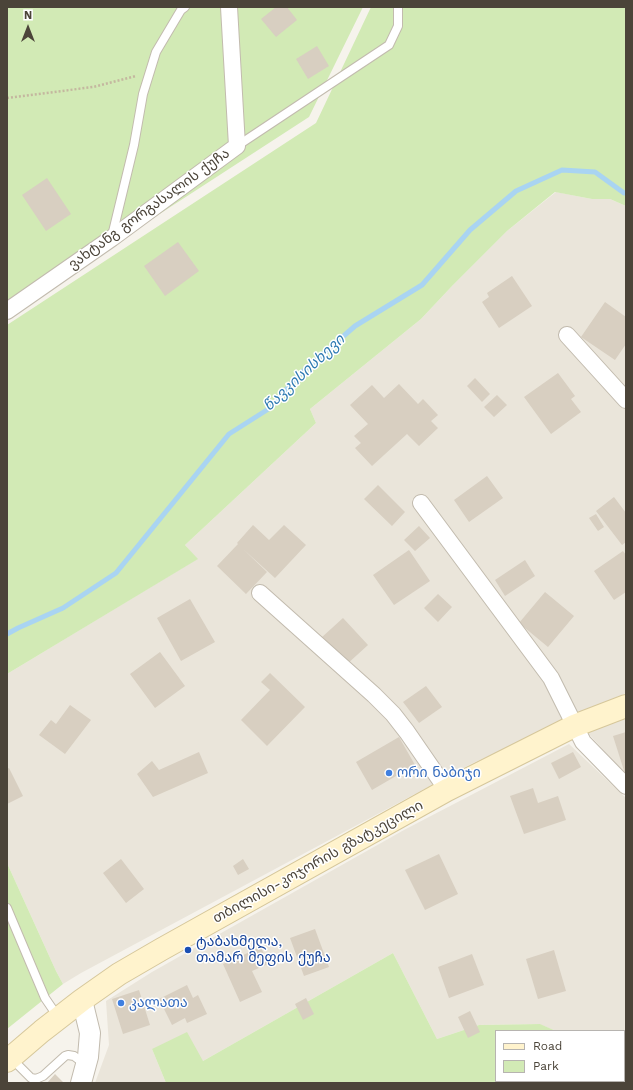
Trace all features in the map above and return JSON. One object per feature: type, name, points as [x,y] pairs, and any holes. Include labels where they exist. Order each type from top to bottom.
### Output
[{"type":"main road","name":"თბილისი-კოჯორის გზატკეცილი","points":[[9,1059],[82,1000],[119,974],[162,949],[447,790],[574,726],[626,706]]},
{"type":"street","name":"ვახტანგ გორგასალის ქუჩა","points":[[7,311],[112,238],[237,146],[229,7]]},
{"type":"street","points":[[567,335],[626,400]]},
{"type":"street","points":[[421,503],[551,678],[583,742],[626,786]]},
{"type":"street","points":[[260,593],[374,695],[407,732],[447,790]]},
{"type":"street","points":[[82,1000],[90,1033],[88,1057],[84,1074]]},
{"type":"lane","points":[[112,238],[134,145],[143,94],[149,73],[156,52],[181,10],[185,7]]},
{"type":"lane","points":[[237,146],[389,45],[398,26],[398,7]]},
{"type":"lane","points":[[7,908],[45,998],[58,1018]]},
{"type":"lane","points":[[9,1059],[31,1078],[36,1079],[43,1076],[65,1056],[74,1056],[84,1074]]},
{"type":"path","points":[[7,98],[92,87],[149,73]]},
{"type":"shaded area","points":[[556,192],[592,199],[610,199],[626,206],[626,693],[471,764],[63,984],[7,863],[7,674],[197,559],[185,545],[316,423],[310,409],[421,319],[507,231]]},
{"type":"shaded area","points":[[626,718],[626,775],[588,733]]},
{"type":"shaded area","points":[[569,744],[626,798],[626,1047],[625,1030],[554,1030],[539,1024],[479,1025],[437,1039],[393,953],[203,1061],[152,1049],[166,1083],[95,1083],[109,1045],[106,1001],[152,972],[404,830]]},
{"type":"green space","points":[[7,7],[363,7],[309,117],[7,313]]},
{"type":"green space","points":[[371,7],[626,7],[626,206],[610,199],[592,199],[555,192],[507,231],[421,319],[310,409],[316,423],[185,545],[198,559],[7,674],[7,325],[316,123]]},
{"type":"green space","points":[[7,863],[63,984],[7,1029]]},
{"type":"green space","points":[[393,953],[437,1039],[479,1025],[540,1024],[554,1030],[495,1030],[495,1082],[625,1082],[626,1047],[626,1083],[166,1083],[152,1049],[187,1032],[203,1061]]},
{"type":"building","points":[[276,7],[287,7],[297,20],[276,37],[261,19]]},
{"type":"building","points":[[317,46],[329,66],[308,79],[296,59]]},
{"type":"building","points":[[47,178],[71,214],[46,231],[22,195]]},
{"type":"building","points":[[178,242],[199,271],[165,296],[144,266]]},
{"type":"building","points":[[512,276],[532,306],[499,328],[482,302],[489,297],[487,293]]},
{"type":"building","points":[[605,302],[626,317],[626,344],[615,360],[581,337]]},
{"type":"building","points":[[558,373],[575,396],[571,399],[581,412],[551,434],[524,397]]},
{"type":"building","points":[[475,378],[490,394],[482,402],[467,386]]},
{"type":"building","points":[[399,384],[418,404],[423,399],[438,415],[431,421],[438,428],[419,446],[407,434],[372,466],[355,448],[361,443],[354,436],[368,424],[350,405],[372,385],[384,398]]},
{"type":"building","points":[[497,395],[507,405],[494,417],[484,407]]},
{"type":"building","points":[[487,476],[503,498],[469,522],[454,500]]},
{"type":"building","points":[[378,485],[405,512],[392,526],[364,499]]},
{"type":"building","points":[[614,497],[626,513],[626,542],[622,545],[596,511]]},
{"type":"building","points":[[596,514],[604,527],[598,531],[589,518]]},
{"type":"building","points":[[253,525],[269,540],[284,525],[306,545],[275,578],[243,549],[267,572],[246,594],[217,566],[238,544],[237,543]]},
{"type":"building","points":[[419,526],[430,538],[415,551],[404,540]]},
{"type":"building","points":[[409,550],[430,581],[394,605],[373,575]]},
{"type":"building","points":[[623,551],[626,555],[626,592],[614,600],[594,571]]},
{"type":"building","points":[[525,560],[535,576],[505,596],[495,580]]},
{"type":"building","points":[[545,592],[574,616],[548,647],[519,623]]},
{"type":"building","points":[[438,594],[452,607],[438,622],[424,608]]},
{"type":"building","points":[[190,599],[215,642],[181,661],[157,618]]},
{"type":"building","points":[[343,618],[368,645],[346,665],[321,638]]},
{"type":"building","points":[[160,652],[185,686],[155,708],[130,674]]},
{"type":"building","points":[[270,673],[305,707],[267,746],[241,720],[270,690],[261,682]]},
{"type":"building","points":[[426,686],[442,707],[419,723],[403,702]]},
{"type":"building","points":[[70,705],[91,720],[65,754],[39,735],[51,720],[56,724]]},
{"type":"building","points":[[626,732],[626,777],[613,736]]},
{"type":"building","points":[[399,737],[415,765],[372,790],[356,762]]},
{"type":"building","points":[[199,752],[208,773],[153,797],[137,774],[152,761],[159,770]]},
{"type":"building","points":[[573,752],[581,767],[559,779],[551,763]]},
{"type":"building","points":[[9,768],[23,796],[7,804],[7,769]]},
{"type":"building","points":[[533,788],[538,803],[558,796],[566,820],[524,834],[510,796]]},
{"type":"building","points":[[439,854],[458,894],[425,910],[405,870]]},
{"type":"building","points":[[121,859],[144,889],[126,903],[103,873]]},
{"type":"building","points":[[243,859],[249,869],[238,875],[233,866]]},
{"type":"building","points":[[315,929],[329,967],[304,976],[290,938]]},
{"type":"building","points":[[261,947],[268,964],[252,971],[262,992],[240,1002],[223,964]]},
{"type":"building","points":[[554,950],[566,991],[538,999],[526,959]]},
{"type":"building","points":[[472,954],[484,985],[449,998],[438,967]]},
{"type":"building","points":[[187,985],[193,998],[198,995],[207,1014],[187,1023],[185,1018],[172,1025],[159,999]]},
{"type":"building","points":[[139,990],[150,1025],[123,1034],[112,999]]},
{"type":"building","points":[[306,998],[314,1014],[303,1020],[295,1004]]},
{"type":"building","points":[[470,1011],[480,1032],[468,1038],[458,1017]]},
{"type":"building","points":[[55,1074],[64,1083],[47,1083]]},
{"type":"waterway","name":"წავკისისხევი","points":[[7,634],[63,608],[116,573],[229,434],[270,408],[298,376],[355,326],[422,285],[470,230],[516,191],[562,170],[595,172],[626,193]]},
{"type":"place","name":"ორი ნაბიჯი","points":[[389,773]]},
{"type":"place","name":"ტაბახმელა, თამარ მეფის ქუჩა","points":[[188,950]]},
{"type":"place","name":"კალათა","points":[[121,1003]]}]
